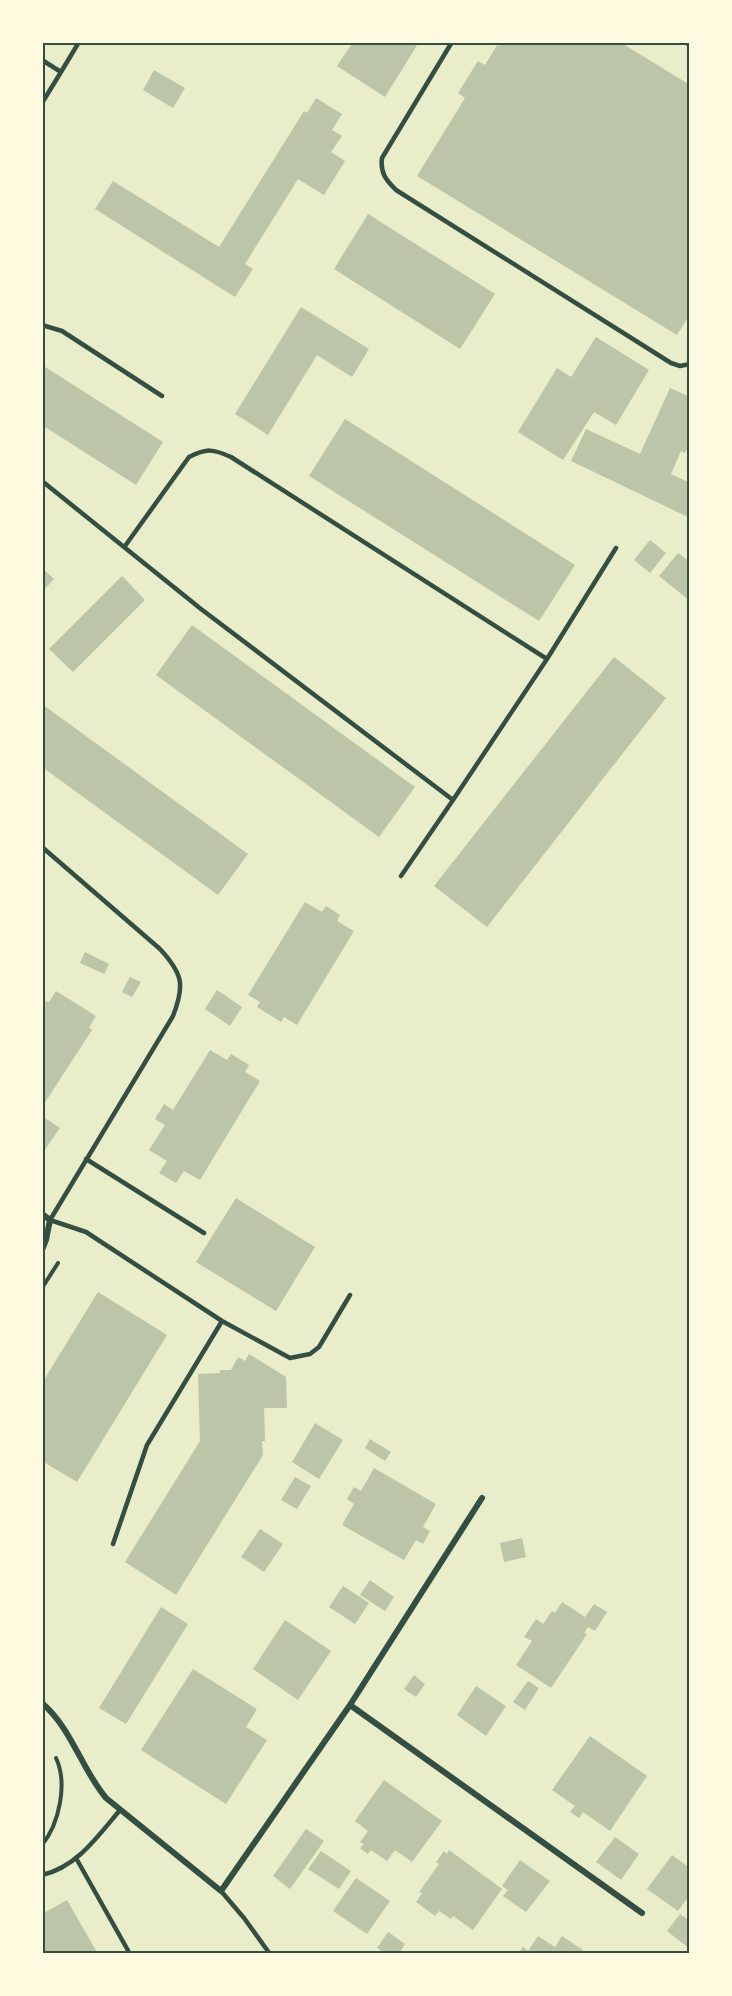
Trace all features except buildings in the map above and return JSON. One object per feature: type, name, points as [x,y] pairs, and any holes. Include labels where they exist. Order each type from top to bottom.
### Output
[{"type":"street","points":[[42,1214],[50,1220],[42,1250]]},
{"type":"street","points":[[42,1703],[66,1730],[94,1784],[120,1810],[194,1867],[221,1891],[350,1705],[482,1498]]},
{"type":"street","points":[[350,1705],[642,1913]]},
{"type":"lane","points":[[42,103],[79,42]]},
{"type":"lane","points":[[452,42],[382,158],[381,170],[388,182],[396,190],[671,363],[680,366],[690,364]]},
{"type":"lane","points":[[685,42],[690,45]]},
{"type":"lane","points":[[42,60],[61,72]]},
{"type":"lane","points":[[42,325],[62,331],[162,396]]},
{"type":"lane","points":[[124,546],[189,457],[200,452],[215,450],[231,457],[547,659]]},
{"type":"lane","points":[[42,481],[201,609],[453,800]]},
{"type":"lane","points":[[401,876],[547,659],[616,548]]},
{"type":"lane","points":[[42,847],[160,949],[173,963],[181,982],[181,998],[173,1016],[50,1220],[86,1232],[222,1321],[290,1358],[310,1354],[319,1347],[350,1294]]},
{"type":"lane","points":[[87,1159],[204,1233]]},
{"type":"lane","points":[[113,1544],[147,1446],[222,1321]]},
{"type":"lane","points":[[42,1875],[86,1851],[120,1810]]},
{"type":"lane","points":[[76,1858],[130,1954]]},
{"type":"lane","points":[[221,1891],[270,1954]]},
{"type":"path","points":[[42,1288],[61,1257]]},
{"type":"path","points":[[42,1845],[54,1827],[58,1815],[61,1777],[54,1755]]}]
